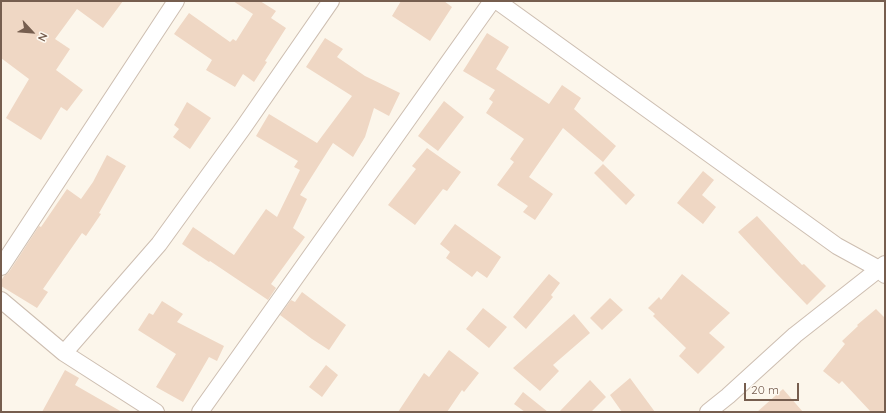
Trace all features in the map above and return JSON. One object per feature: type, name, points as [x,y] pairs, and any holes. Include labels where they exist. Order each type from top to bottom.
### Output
[{"type":"street","points":[[1,267],[176,1]]},
{"type":"street","points":[[64,353],[159,244],[243,128],[331,1]]},
{"type":"street","points":[[200,412],[492,1]]},
{"type":"street","points":[[497,1],[837,246],[883,269],[795,335],[728,396],[708,412]]},
{"type":"street","points":[[1,300],[64,353],[156,412]]},
{"type":"building","points":[[1,1],[123,1],[103,28],[77,9],[55,39],[70,49],[56,70],[83,90],[67,111],[61,107],[41,140],[6,118],[29,79],[1,58]]},
{"type":"building","points":[[233,1],[260,1],[276,11],[271,18],[286,28],[265,61],[267,62],[254,82],[243,74],[235,87],[206,70],[212,60],[174,34],[189,13],[230,42],[233,39],[236,41],[253,14]]},
{"type":"building","points":[[401,1],[444,1],[452,7],[430,41],[392,16]]},
{"type":"building","points":[[487,33],[509,47],[496,69],[549,104],[562,85],[581,98],[574,109],[616,146],[603,162],[563,128],[529,177],[553,194],[535,220],[523,212],[528,206],[497,185],[514,162],[510,159],[524,139],[486,113],[493,102],[489,99],[495,90],[463,71]]},
{"type":"building","points":[[325,38],[343,49],[337,57],[365,76],[400,93],[389,116],[374,108],[365,137],[353,157],[333,143],[300,195],[307,199],[293,228],[305,237],[271,284],[276,288],[268,300],[182,244],[193,227],[234,255],[266,209],[277,217],[300,170],[294,167],[298,161],[256,136],[269,114],[317,143],[352,96],[306,67]]},
{"type":"building","points":[[444,101],[464,117],[438,151],[418,136]]},
{"type":"building","points":[[187,102],[211,118],[190,149],[173,137],[179,129],[174,125]]},
{"type":"building","points":[[427,148],[461,172],[447,191],[443,189],[415,225],[388,205],[416,169],[412,166]]},
{"type":"building","points":[[107,155],[126,166],[99,213],[101,214],[86,236],[82,233],[43,289],[48,292],[37,308],[1,286],[1,281],[4,276],[9,272],[39,226],[41,227],[67,189],[81,199],[93,182]]},
{"type":"building","points":[[603,164],[635,195],[626,205],[594,173]]},
{"type":"building","points":[[703,171],[714,180],[702,195],[716,207],[703,224],[677,203]]},
{"type":"building","points":[[757,216],[802,265],[804,264],[826,286],[807,305],[738,232]]},
{"type":"building","points":[[455,224],[501,257],[487,278],[477,271],[472,277],[446,258],[450,252],[440,244]]},
{"type":"building","points":[[549,274],[560,283],[551,295],[553,297],[526,329],[513,317]]},
{"type":"building","points":[[682,274],[730,313],[709,333],[725,347],[698,374],[679,356],[686,348],[653,316],[655,314],[648,308],[659,297],[661,300]]},
{"type":"building","points":[[302,292],[346,325],[329,350],[280,315],[291,300],[295,302]]},
{"type":"building","points":[[610,298],[623,310],[602,330],[590,318]]},
{"type":"building","points":[[162,301],[183,314],[177,322],[224,346],[217,361],[209,357],[183,402],[156,387],[176,354],[138,330],[149,313],[153,315]]},
{"type":"building","points":[[483,308],[507,327],[489,348],[466,329]]},
{"type":"building","points":[[876,309],[885,318],[885,412],[871,412],[842,381],[839,384],[823,371],[845,344],[842,341],[858,326],[857,325]]},
{"type":"building","points":[[574,314],[590,333],[553,365],[559,371],[540,391],[513,368]]},
{"type":"building","points":[[449,350],[479,373],[464,392],[462,390],[447,412],[398,412],[424,373],[429,377]]},
{"type":"building","points":[[326,365],[338,375],[322,397],[309,387]]},
{"type":"building","points":[[65,370],[79,378],[75,385],[122,412],[42,412]]},
{"type":"building","points":[[630,378],[655,412],[622,412],[610,395]]},
{"type":"building","points":[[590,380],[606,397],[591,412],[559,412]]},
{"type":"building","points":[[783,389],[803,412],[757,412]]},
{"type":"building","points":[[523,392],[548,412],[525,412],[514,404]]}]
